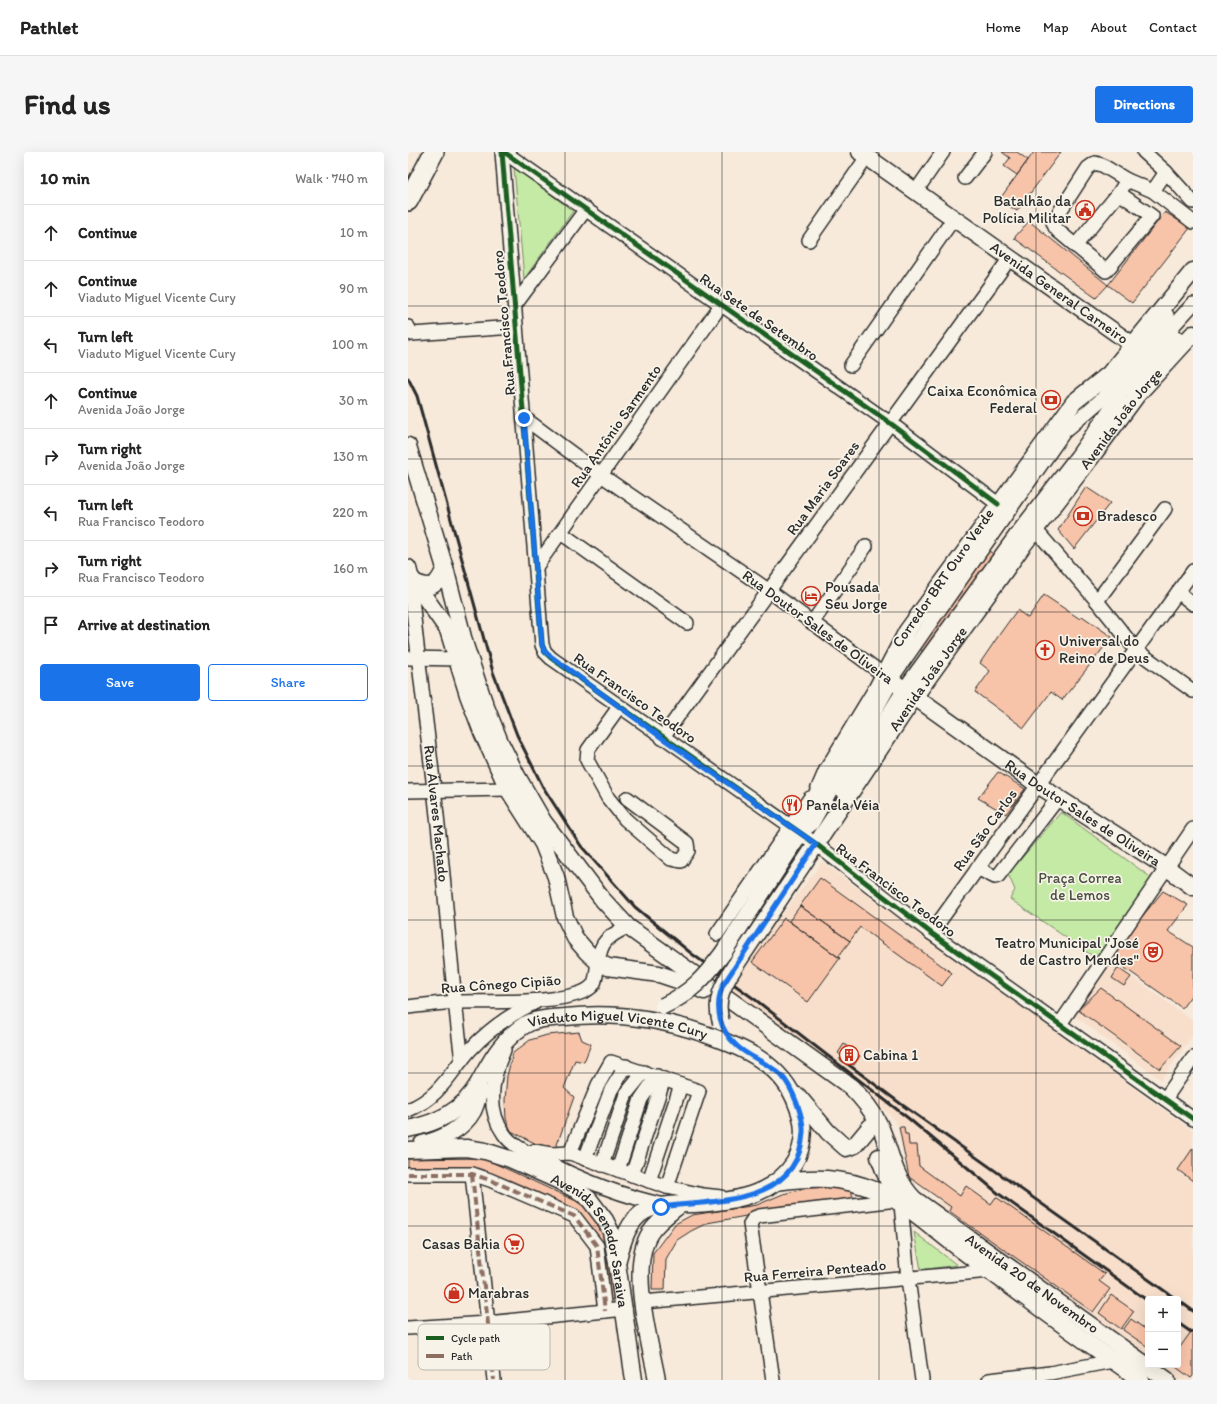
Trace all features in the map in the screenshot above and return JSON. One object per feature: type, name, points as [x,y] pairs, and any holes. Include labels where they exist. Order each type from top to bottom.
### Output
[{"type":"highway","points":[[408,201],[434,152]]},
{"type":"main road","name":"Avenida General Carneiro","points":[[864,154],[1136,347]]},
{"type":"main road","points":[[621,1015],[645,1011],[680,998],[695,986],[723,953],[796,830],[827,771],[885,683],[907,631],[998,504],[1074,402],[1109,374],[1136,347],[1193,271]]},
{"type":"main road","points":[[1126,387],[1154,359],[1193,326]]},
{"type":"main road","name":"Avenida João Jorge","points":[[737,1046],[721,1022],[718,1006],[723,985],[816,844],[909,693],[1138,395],[1193,334]]},
{"type":"main road","points":[[1064,432],[1074,402]]},
{"type":"main road","name":"Avenida 20 de Novembro","points":[[408,446],[445,568],[465,645],[484,702],[517,776],[543,821],[603,900],[628,927],[851,1087],[862,1099],[879,1124],[892,1164],[901,1184],[911,1196],[1117,1354],[1141,1380]]},
{"type":"main road","points":[[410,575],[426,586],[435,584],[445,568]]},
{"type":"main road","points":[[410,575],[448,630],[468,695],[482,732],[508,790],[543,844],[556,877],[560,901],[568,926],[581,945],[598,962],[608,967],[646,971],[674,978],[704,991],[830,1084],[858,1109],[870,1127],[889,1186],[898,1201]]},
{"type":"main road","name":"Rua Doutor Sales de Oliveira","points":[[885,683],[909,693],[1038,785],[1166,867],[1193,887]]},
{"type":"main road","name":"Viaduto Miguel Vicente Cury","points":[[511,1037],[532,1022],[549,1018],[586,1014],[621,1015],[701,1033],[737,1046],[766,1064],[783,1077],[800,1112],[803,1126],[802,1142],[797,1159],[788,1173],[760,1192],[737,1198],[674,1205]]},
{"type":"main road","points":[[408,1128],[420,1127],[443,1119],[462,1105],[470,1097],[500,1047],[511,1037]]},
{"type":"main road","points":[[408,1149],[445,1136],[465,1121],[473,1111],[490,1064]]},
{"type":"main road","points":[[783,1077],[828,1132],[842,1146],[850,1148],[858,1143],[870,1127]]},
{"type":"main road","name":"Avenida Senador Saraiva","points":[[408,1149],[466,1148],[485,1151],[510,1159],[580,1192],[597,1208],[606,1220],[611,1232],[625,1309],[634,1380]]},
{"type":"main road","points":[[776,1182],[820,1178],[838,1179],[871,1189],[898,1201]]},
{"type":"main road","name":"Avenida 20 de Novembro","points":[[898,1201],[990,1271],[1117,1354],[1167,1380]]},
{"type":"main road","points":[[617,1262],[623,1240],[636,1218],[646,1211],[674,1205]]},
{"type":"main road","name":"Avenida Senador Saraiva","points":[[657,1380],[640,1277],[643,1250],[650,1234],[674,1205]]},
{"type":"street","name":"Rua Sete de Setembro","points":[[503,152],[890,423],[998,504]]},
{"type":"street","name":"Rua Francisco Teodoro","points":[[503,152],[542,645],[545,652],[662,738],[816,844],[931,933],[1193,1119]]},
{"type":"street","points":[[916,191],[944,152]]},
{"type":"street","points":[[965,178],[985,152]]},
{"type":"street","points":[[1144,152],[1166,172],[1192,200],[1183,213]]},
{"type":"street","points":[[809,240],[864,154]]},
{"type":"street","points":[[1119,193],[1152,216],[1108,270],[1105,270],[1075,246],[1055,227],[1053,222],[1088,168],[1094,163],[1102,165],[1127,180],[1153,191],[1193,222]]},
{"type":"street","points":[[1153,191],[1166,172]]},
{"type":"street","points":[[1075,246],[1119,193],[1127,180]]},
{"type":"street","points":[[515,305],[586,209]]},
{"type":"street","points":[[851,365],[954,218]]},
{"type":"street","name":"Rua Maria Soares","points":[[662,738],[1010,258]]},
{"type":"street","name":"Corredor BRT Ouro Verde","points":[[796,830],[812,824],[885,683],[1064,432],[1102,398],[1136,347],[1193,280]]},
{"type":"street","name":"Rua Antônio Sarmento","points":[[536,567],[721,304]]},
{"type":"street","points":[[909,693],[1151,350],[1193,304]]},
{"type":"street","points":[[408,327],[412,334],[516,327]]},
{"type":"street","name":"Rua Doutor Sales de Oliveira","points":[[524,418],[601,475],[768,590],[812,623],[885,683]]},
{"type":"street","points":[[1097,601],[1165,508]]},
{"type":"street","points":[[1035,529],[1097,601],[1137,651],[1193,691]]},
{"type":"street","points":[[561,533],[687,623]]},
{"type":"street","points":[[812,623],[866,546]]},
{"type":"street","name":"Rua São Carlos","points":[[931,933],[1137,651],[1193,571]]},
{"type":"street","name":"Rua Álvares Machado","points":[[410,575],[412,658],[434,790],[454,1002],[462,1060]]},
{"type":"street","points":[[1178,592],[1193,604]]},
{"type":"street","points":[[412,658],[457,659]]},
{"type":"street","points":[[619,707],[588,750],[587,760],[608,798],[625,819],[671,859],[681,861],[688,850],[687,843],[627,798]]},
{"type":"street","points":[[408,791],[508,790]]},
{"type":"street","points":[[977,868],[995,877],[998,876],[1058,798]]},
{"type":"street","points":[[1060,1024],[1193,829]]},
{"type":"street","points":[[717,934],[796,830]]},
{"type":"street","name":"Rua Cônego Cipião","points":[[408,1007],[454,1002],[542,999],[575,994],[587,990],[594,984],[600,947],[609,936],[628,927]]},
{"type":"street","points":[[408,1110],[428,1100],[445,1084],[462,1060],[485,1034],[506,1018],[542,999]]},
{"type":"street","name":"Viaduto Miguel Vicente Cury","points":[[511,1037],[498,1066],[492,1095],[498,1126],[505,1136],[518,1147],[606,1190],[674,1205]]},
{"type":"street","points":[[1165,1099],[1193,1058]]},
{"type":"street","points":[[570,1153],[598,1085],[612,1062],[699,1091],[667,1187]]},
{"type":"street","points":[[585,1158],[612,1090],[626,1066]]},
{"type":"street","points":[[602,1165],[626,1094],[644,1072]]},
{"type":"street","points":[[618,1170],[641,1099],[660,1078]]},
{"type":"street","points":[[632,1175],[660,1078]]},
{"type":"street","points":[[649,1181],[681,1085]]},
{"type":"street","points":[[518,1147],[546,1154],[570,1153],[667,1187],[703,1195],[737,1198]]},
{"type":"street","points":[[408,1174],[472,1174],[490,1180],[574,1216],[597,1246],[605,1311]]},
{"type":"street","points":[[472,1174],[487,1323]]},
{"type":"street","points":[[773,1380],[750,1224],[754,1218],[898,1201],[922,1380]]},
{"type":"street","name":"Rua Ferreira Penteado","points":[[643,1302],[990,1271]]},
{"type":"street","points":[[471,1324],[625,1309]]},
{"type":"street","points":[[408,1328],[418,1327]]},
{"type":"street","points":[[989,1380],[1051,1377],[1117,1354]]},
{"type":"street","points":[[493,1370],[494,1380]]},
{"type":"shaded area","points":[[822,862],[1193,1131],[1193,1380],[1174,1380],[1157,1368],[1181,1368],[1181,1296],[1145,1296],[1145,1359],[933,1209],[940,1199],[909,1177],[899,1127],[891,1116],[854,1085],[726,989]]},
{"type":"shaded area","points":[[1108,959],[1193,1021],[1193,1035],[1161,1080],[1072,1014]]},
{"type":"green space","points":[[514,167],[573,211],[524,279]]},
{"type":"green space","name":"Praça Correa de Lemos","points":[[1061,812],[1153,879],[1097,959],[1010,899],[1015,890],[1008,874]]},
{"type":"green space","points":[[914,1232],[957,1265],[921,1270]]},
{"type":"building","points":[[1002,152],[1017,152],[1028,160],[1017,175],[1004,166],[1010,158]]},
{"type":"building","points":[[1034,152],[1061,152],[1017,211],[999,200]]},
{"type":"building","points":[[1165,212],[1190,228],[1132,303],[1108,285]]},
{"type":"building","points":[[1029,221],[1108,285],[1096,298],[1014,238]]},
{"type":"building","name":"Bradesco","points":[[1086,487],[1110,503],[1074,549],[1058,530]]},
{"type":"building","points":[[989,551],[995,555],[926,654],[920,649]]},
{"type":"building","name":"Universal do Reino de Deus","points":[[1044,595],[1080,619],[1082,616],[1112,637],[1062,700],[1051,692],[1024,728],[975,692],[990,671],[980,663],[999,635],[1017,610],[1028,618]]},
{"type":"building","points":[[998,772],[1025,789],[1006,814],[978,798]]},
{"type":"building","points":[[820,878],[952,973],[942,986],[860,927],[850,941],[800,906]]},
{"type":"building","name":"Teatro Municipal \"José de Castro Mendes\"","points":[[1163,891],[1188,905],[1168,931],[1193,947],[1193,993],[1182,1008],[1109,957]]},
{"type":"building","points":[[800,906],[850,941],[838,957],[789,921]]},
{"type":"building","points":[[784,918],[840,958],[808,1002],[752,962]]},
{"type":"building","points":[[1118,968],[1131,977],[1124,986],[1112,978]]},
{"type":"building","points":[[1101,988],[1181,1046],[1160,1069],[1078,1010]]},
{"type":"building","points":[[579,1032],[582,1040],[591,1044],[584,1062],[575,1060],[564,1088],[574,1097],[554,1153],[511,1131],[506,1119],[505,1100],[507,1076],[513,1053],[530,1040],[547,1035]]},
{"type":"building","name":"Cabina 1","points":[[844,1044],[860,1056],[854,1065],[838,1053]]},
{"type":"building","points":[[899,1127],[904,1127],[905,1134],[908,1134],[909,1145],[917,1145],[919,1166],[960,1196],[966,1186],[991,1204],[996,1197],[1105,1274],[1099,1281],[1110,1289],[1093,1312],[949,1211],[951,1207],[909,1177]]},
{"type":"building","points":[[1193,1148],[1193,1181],[1178,1170]]},
{"type":"building","points":[[483,1158],[576,1201],[597,1216],[609,1241],[618,1299],[606,1301],[590,1227],[492,1177],[408,1170],[408,1159]]},
{"type":"building","points":[[830,1187],[850,1190],[854,1198],[783,1206],[774,1211],[707,1223],[691,1231],[677,1240],[666,1259],[665,1290],[652,1290],[653,1253],[675,1224],[692,1215],[757,1205],[783,1194],[808,1188]]},
{"type":"building","points":[[1111,1295],[1134,1311],[1121,1329],[1099,1313]]},
{"type":"building","points":[[1131,1319],[1145,1329],[1145,1345],[1123,1330]]},
{"type":"building","points":[[1193,1329],[1193,1376],[1191,1378],[1177,1368],[1181,1368],[1181,1346]]},
{"type":"railway","points":[[408,378],[417,396],[493,672],[517,735],[543,787],[581,846],[635,907],[692,954],[757,1001],[908,1118],[999,1194],[1145,1299]]},
{"type":"railway","points":[[841,1059],[901,1104],[1172,1296]]},
{"type":"railway","points":[[1181,1302],[1193,1311]]},
{"type":"railway","points":[[1181,1325],[1191,1332]]},
{"type":"marked path","points":[[408,1174],[472,1174],[490,1180],[574,1216],[597,1246],[605,1311]]},
{"type":"marked path","points":[[472,1174],[488,1324]]},
{"type":"marked path","points":[[493,1370],[494,1380]]},
{"type":"cycle path","points":[[502,152],[542,645],[545,652],[551,658],[816,844],[931,933],[1193,1119]]},
{"type":"cycle path","points":[[504,152],[890,423],[998,504]]},
{"type":"place","name":"Batalhão da Polícia Militar","points":[[1085,210]]},
{"type":"place","name":"Caixa Econômica Federal","points":[[1051,400]]},
{"type":"place","name":"Bradesco","points":[[1083,516]]},
{"type":"place","name":"Pousada Seu Jorge","points":[[811,596]]},
{"type":"place","name":"Universal do Reino de Deus","points":[[1045,650]]},
{"type":"place","name":"Panela Véia","points":[[792,805]]},
{"type":"place","name":"Teatro Municipal \"José de Castro Mendes\"","points":[[1153,952]]},
{"type":"place","name":"Cabina 1","points":[[849,1055]]},
{"type":"place","name":"Casas Bahia","points":[[514,1244]]},
{"type":"place","name":"Marabras","points":[[454,1293]]},
{"type":"route","points":[[524,418],[542,645],[545,652],[551,658],[662,738],[816,844],[723,985],[718,1006],[718,1013],[721,1022],[737,1046],[766,1064],[783,1077],[796,1102],[803,1126],[802,1142],[797,1159],[788,1173],[760,1192],[750,1196],[661,1207]]}]
